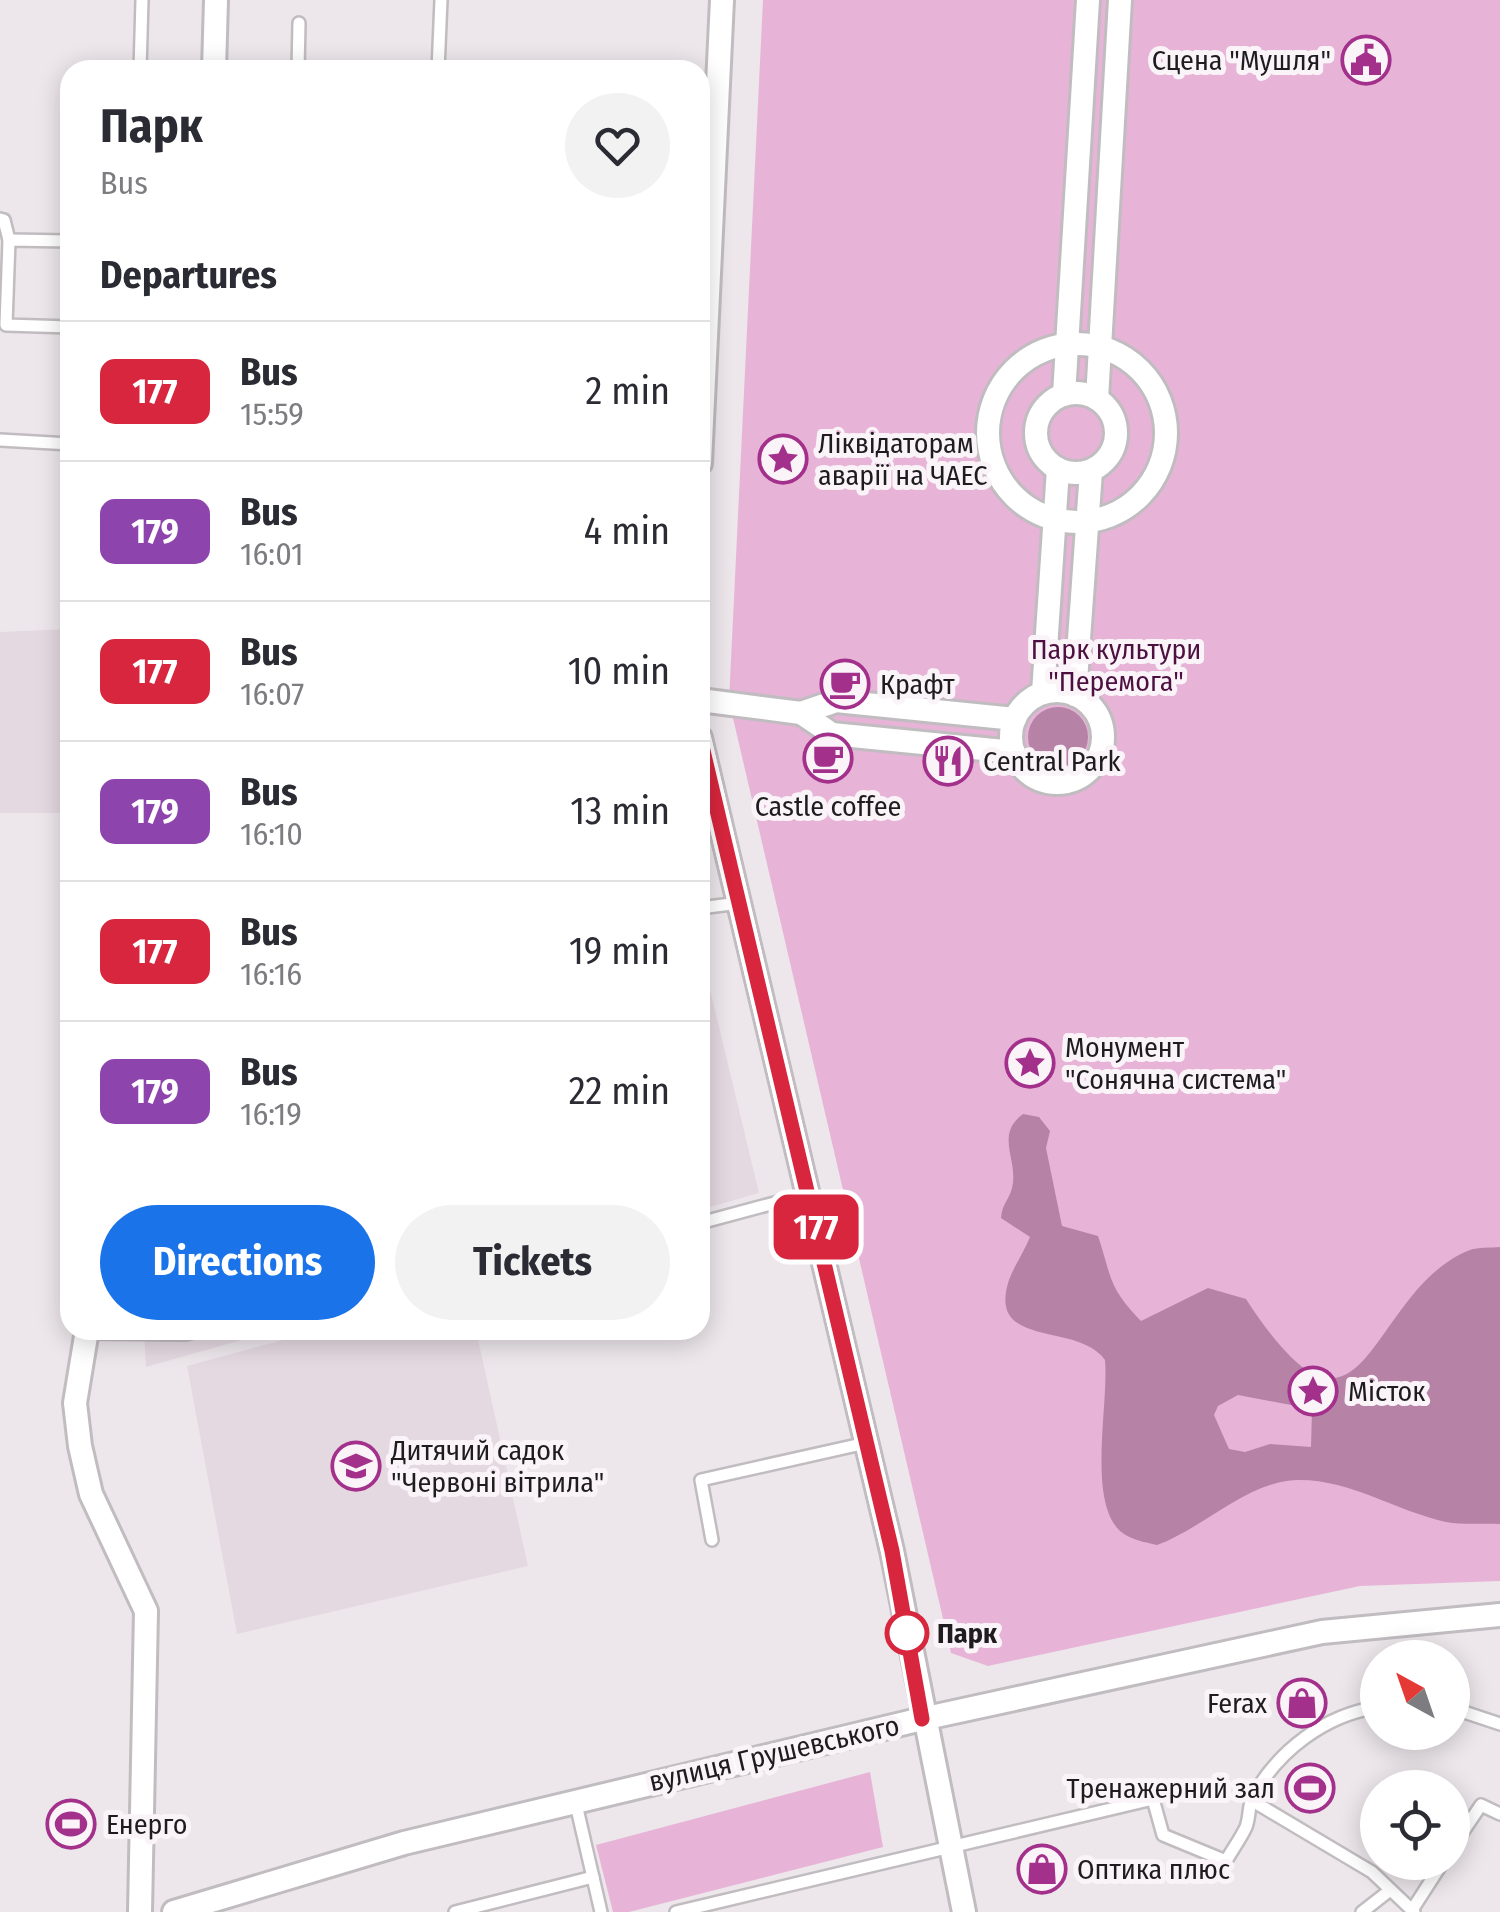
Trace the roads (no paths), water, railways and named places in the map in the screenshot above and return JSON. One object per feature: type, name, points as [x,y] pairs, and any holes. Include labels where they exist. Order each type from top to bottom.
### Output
[{"type":"street","points":[[214,60],[216,0]]},
{"type":"street","points":[[710,222],[722,0]]},
{"type":"street","points":[[1064,395],[1088,0]]},
{"type":"street","points":[[1097,399],[1120,0]]},
{"type":"street","points":[[1067,344],[1100,347],[1129,360],[1151,382],[1164,410],[1166,442],[1158,472],[1140,497],[1114,515],[1088,522],[1055,520],[1025,506],[1004,486],[991,459],[987,430],[994,401],[1008,376],[1030,357],[1067,344]]},
{"type":"street","points":[[1078,393],[1097,399],[1113,416],[1117,434],[1109,458],[1091,471],[1071,474],[1058,469],[1039,449],[1036,428],[1045,408],[1064,395],[1078,393]]},
{"type":"street","points":[[1043,694],[1058,469]]},
{"type":"street","points":[[1074,695],[1091,471]]},
{"type":"street","points":[[1043,694],[1074,695],[1090,705],[1101,725],[1102,748],[1091,768],[1071,780],[1049,782],[1023,768],[1014,752],[1015,718],[1028,702],[1043,694]]},
{"type":"street","points":[[710,701],[801,713],[836,701],[1015,718]]},
{"type":"street","points":[[801,713],[832,734],[1014,752]]},
{"type":"street","points":[[710,780],[892,1551],[922,1719],[964,1912]]},
{"type":"street","points":[[86,1340],[76,1403],[80,1446],[91,1494],[146,1611],[140,1912]]},
{"type":"street","name":"вулиця Грушевського","points":[[174,1912],[404,1843],[922,1719],[1322,1632],[1500,1614]]},
{"type":"lane","points":[[140,60],[142,0]]},
{"type":"lane","points":[[438,60],[441,0]]},
{"type":"lane","points":[[298,60],[299,24]]},
{"type":"lane","points":[[0,220],[4,220],[9,240],[6,325],[60,327]]},
{"type":"lane","points":[[9,240],[60,242]]},
{"type":"lane","points":[[0,440],[60,443]]},
{"type":"lane","points":[[710,907],[739,903]]},
{"type":"lane","points":[[710,1219],[808,1194]]},
{"type":"lane","points":[[712,1540],[700,1480],[866,1443]]},
{"type":"lane","points":[[676,1912],[1153,1799],[1163,1835],[1226,1861],[1247,1826],[1251,1800],[1280,1758],[1316,1729],[1360,1710]]},
{"type":"lane","points":[[1470,1714],[1500,1724]]},
{"type":"lane","points":[[574,1800],[600,1912]]},
{"type":"lane","points":[[1251,1800],[1372,1872],[1413,1911],[1432,1880]]},
{"type":"lane","points":[[1470,1822],[1482,1804],[1500,1814]]},
{"type":"lane","points":[[454,1912],[592,1877]]},
{"type":"lane","points":[[1362,1912],[1389,1891]]},
{"type":"place","name":"Сцена \"Мушля\"","points":[[1366,60]]},
{"type":"place","name":"Ліквідаторам аварії на ЧАЕС","points":[[783,459]]},
{"type":"place","name":"Крафт","points":[[845,684]]},
{"type":"place","name":"Castle coffee","points":[[828,758]]},
{"type":"place","name":"Central Park","points":[[948,761]]},
{"type":"place","name":"Монумент \"Сонячна система\"","points":[[1030,1063]]},
{"type":"place","name":"Місток","points":[[1313,1391]]},
{"type":"place","name":"Дитячий садок \"Червоні вітрила\"","points":[[356,1466]]},
{"type":"place","name":"Парк","points":[[907,1633]]},
{"type":"place","name":"Ferax","points":[[1302,1703]]},
{"type":"place","name":"Тренажерний зал","points":[[1310,1788]]},
{"type":"place","name":"Енерго","points":[[71,1824]]},
{"type":"place","name":"Оптика плюс","points":[[1042,1869]]},
{"type":"park label","name":"Парк культури \"Перемога\"","points":[[1116,665]]}]
